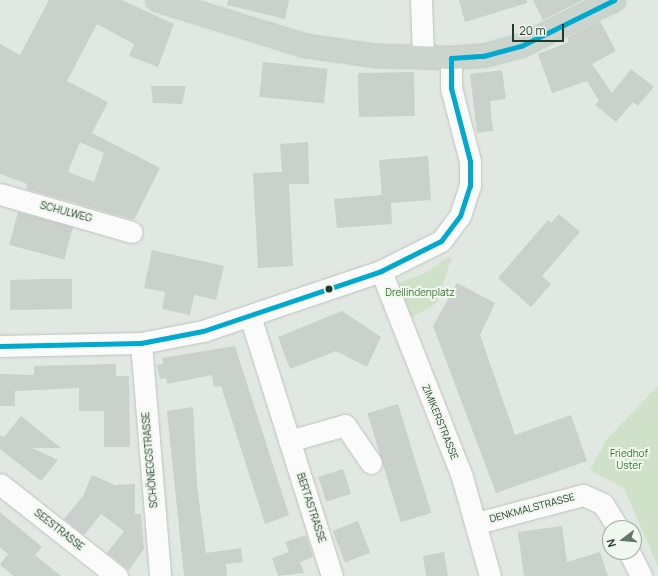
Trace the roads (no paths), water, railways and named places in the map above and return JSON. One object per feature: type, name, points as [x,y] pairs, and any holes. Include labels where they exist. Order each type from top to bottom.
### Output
[{"type":"main road","points":[[157,0],[306,46],[350,54],[451,58],[484,56],[521,46],[614,0]]},
{"type":"street","points":[[421,0],[423,57]]},
{"type":"street","points":[[0,346],[140,343],[203,331],[381,271],[441,241],[464,206],[470,186],[470,160],[451,88],[451,58]]},
{"type":"street","name":"SCHULWEG","points":[[0,194],[132,232]]},
{"type":"street","name":"ZIMIKERSTRASSE","points":[[381,271],[478,523],[490,576]]},
{"type":"street","name":"BERTASTRASSE","points":[[250,316],[332,576]]},
{"type":"street","name":"SCHÖNEGGSTRASSE","points":[[140,343],[160,576]]},
{"type":"street","points":[[289,441],[346,425],[371,463]]},
{"type":"street","name":"SEESTRASSE","points":[[0,484],[117,576]]},
{"type":"street","name":"DENKMALSTRASSE","points":[[478,523],[583,495],[603,504],[613,520]]},
{"type":"street","points":[[633,560],[640,576]]},
{"type":"park label","name":"Dreilindenplatz","points":[[420,293]]},
{"type":"park label","name":"Friedhof Uster","points":[[629,458]]}]
